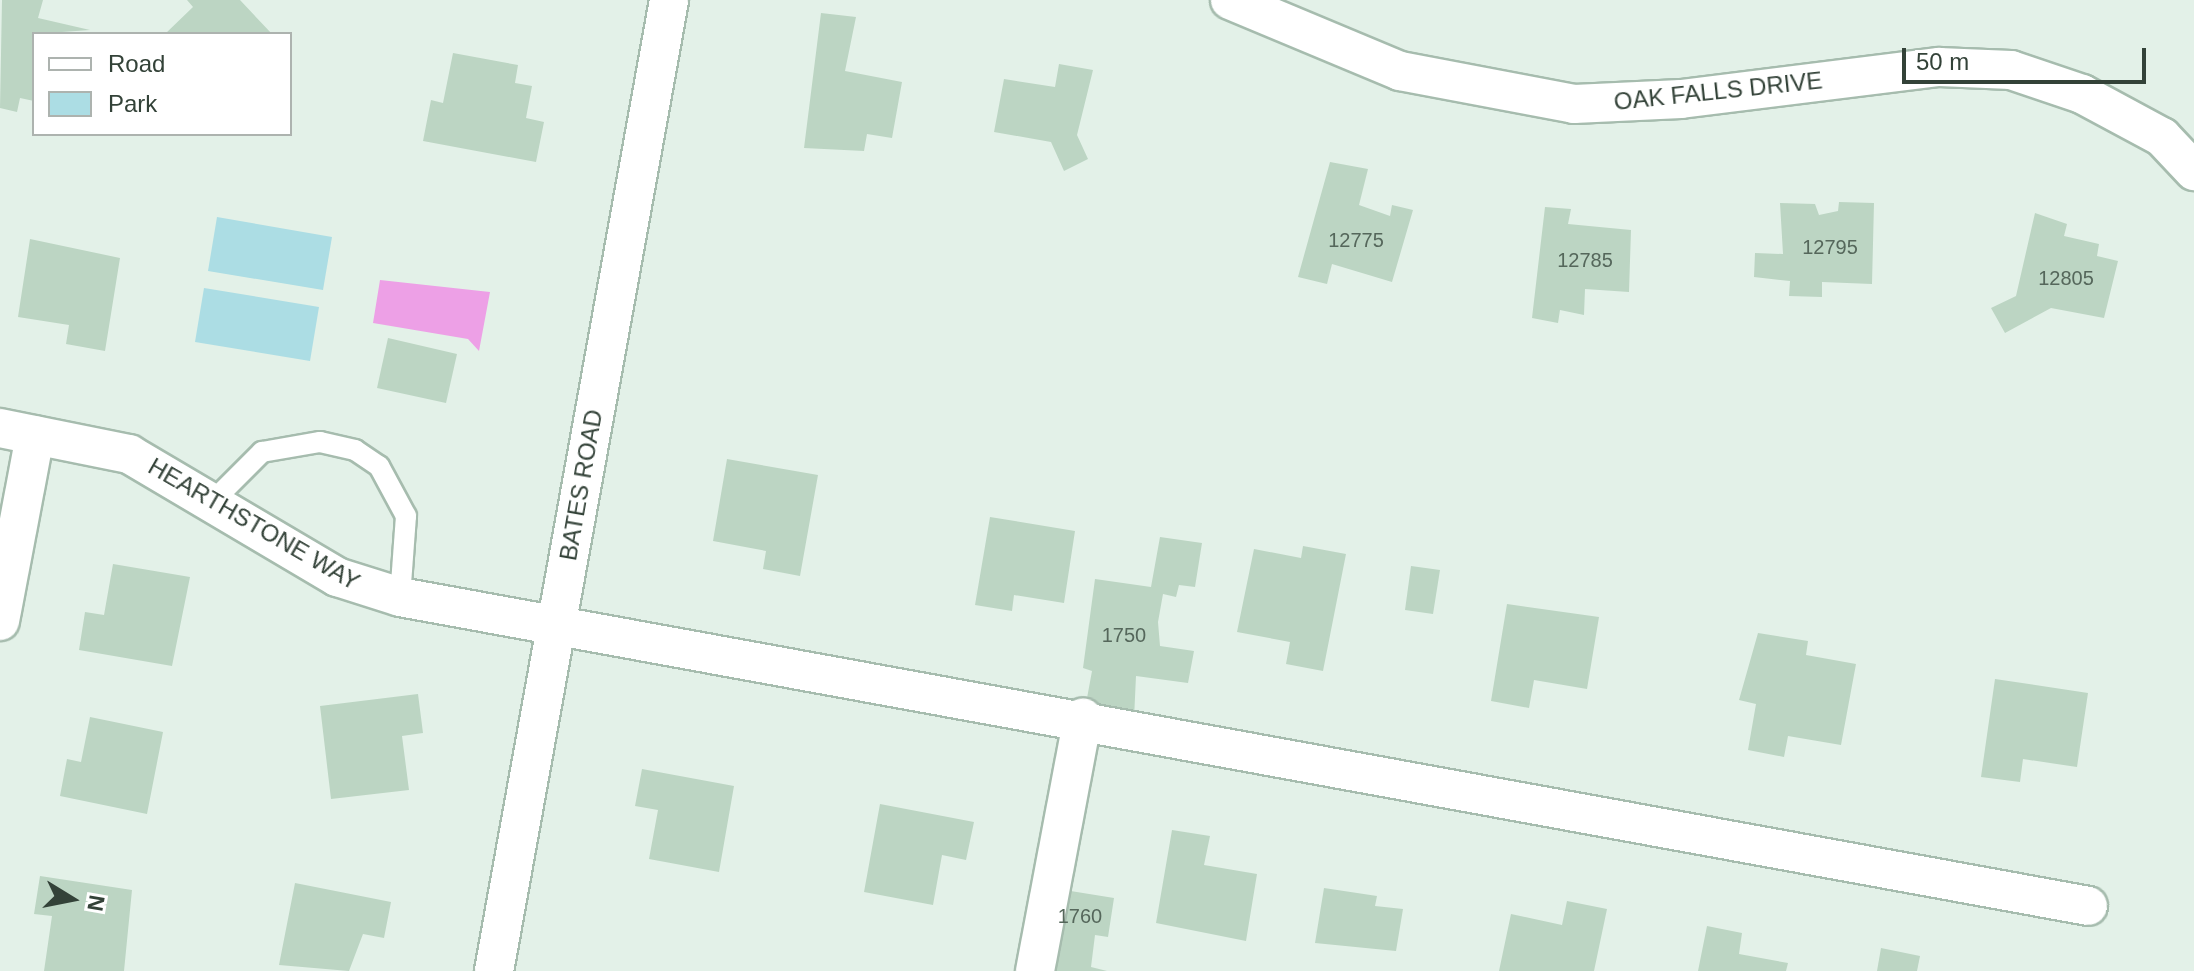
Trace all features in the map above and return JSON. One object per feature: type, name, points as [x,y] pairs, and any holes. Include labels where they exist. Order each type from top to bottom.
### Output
[{"type":"street","name":"BATES ROAD","points":[[494,971],[669,0]]},
{"type":"street","name":"OAK FALLS DRIVE","points":[[1230,0],[1400,71],[1574,104],[1681,99],[1939,67],[2011,70],[2082,94],[2162,137],[2194,171]]},
{"type":"street","name":"HEARTHSTONE WAY","points":[[18,432],[129,454],[337,577],[400,597],[1083,718],[1645,829],[2088,906]]},
{"type":"street","points":[[0,621],[18,432]]},
{"type":"street","points":[[1035,971],[1083,718]]},
{"type":"lane","points":[[212,502],[262,452],[306,443],[355,450],[379,466],[406,516],[400,597]]},
{"type":"green space","points":[[217,217],[332,237],[323,290],[208,271]]},
{"type":"green space","points":[[204,288],[319,307],[310,361],[195,342]]},
{"type":"shaded area","points":[[380,280],[490,292],[479,351],[468,339],[373,323]]},
{"type":"building","points":[[2,0],[43,0],[38,18],[90,30],[32,32],[32,101],[20,98],[17,112],[0,108]]},
{"type":"building","points":[[187,0],[240,0],[270,32],[167,32],[193,7]]},
{"type":"building","points":[[821,13],[856,17],[845,71],[902,82],[892,138],[867,134],[864,151],[804,148]]},
{"type":"building","points":[[453,53],[518,65],[515,83],[532,86],[526,118],[544,122],[536,162],[423,141],[431,100],[443,103]]},
{"type":"building","points":[[1059,64],[1093,70],[1077,135],[1088,159],[1064,171],[1051,142],[994,132],[1004,79],[1055,87]]},
{"type":"building","points":[[1330,162],[1368,169],[1359,205],[1390,216],[1392,205],[1413,210],[1392,282],[1332,264],[1327,284],[1298,277]]},
{"type":"building","points":[[1839,202],[1874,203],[1872,284],[1822,282],[1822,297],[1789,296],[1790,281],[1754,277],[1755,253],[1783,254],[1780,203],[1815,204],[1819,215],[1838,211]]},
{"type":"building","points":[[1545,207],[1571,209],[1568,224],[1631,230],[1629,292],[1585,289],[1584,315],[1560,310],[1558,323],[1532,318]]},
{"type":"building","points":[[2035,213],[2067,224],[2064,236],[2099,244],[2097,256],[2118,261],[2104,318],[2051,308],[2005,333],[1991,308],[2016,296]]},
{"type":"building","points":[[30,239],[120,258],[105,351],[66,344],[69,325],[18,317]]},
{"type":"building","points":[[388,338],[457,354],[446,403],[377,388]]},
{"type":"building","points":[[727,459],[818,475],[800,576],[763,569],[766,551],[713,541]]},
{"type":"building","points":[[990,517],[1075,531],[1064,603],[1014,595],[1012,611],[975,605]]},
{"type":"building","points":[[1160,537],[1202,543],[1195,587],[1179,585],[1176,597],[1163,594],[1158,622],[1160,646],[1194,651],[1188,683],[1136,676],[1134,719],[1085,709],[1092,671],[1083,668],[1095,579],[1151,587]]},
{"type":"building","points":[[1303,546],[1346,554],[1323,671],[1286,664],[1290,642],[1237,632],[1254,549],[1301,558]]},
{"type":"building","points":[[113,564],[190,577],[172,666],[79,650],[85,612],[104,615]]},
{"type":"building","points":[[1411,566],[1440,570],[1433,614],[1405,610]]},
{"type":"building","points":[[1507,604],[1599,617],[1587,689],[1534,680],[1529,708],[1491,701]]},
{"type":"building","points":[[1758,633],[1808,641],[1806,655],[1856,664],[1841,745],[1788,736],[1784,757],[1748,750],[1756,704],[1739,700]]},
{"type":"building","points":[[1995,679],[2088,693],[2077,767],[2023,759],[2020,782],[1981,777]]},
{"type":"building","points":[[418,694],[423,733],[402,736],[409,790],[331,799],[320,706]]},
{"type":"building","points":[[90,717],[163,732],[147,814],[60,796],[67,759],[81,762]]},
{"type":"building","points":[[642,769],[734,786],[719,872],[649,859],[658,810],[635,806]]},
{"type":"building","points":[[880,804],[974,822],[966,860],[942,855],[933,905],[864,892]]},
{"type":"building","points":[[1172,830],[1210,836],[1204,865],[1257,874],[1246,941],[1156,923]]},
{"type":"building","points":[[40,876],[132,890],[124,971],[44,971],[52,916],[34,914]]},
{"type":"building","points":[[295,883],[391,902],[384,938],[363,934],[349,971],[279,965]]},
{"type":"building","points":[[1052,888],[1114,898],[1108,937],[1095,935],[1091,967],[1107,971],[1040,971]]},
{"type":"building","points":[[1324,888],[1377,896],[1375,906],[1403,909],[1396,951],[1315,943]]},
{"type":"building","points":[[1567,901],[1607,909],[1594,971],[1499,971],[1511,914],[1562,925]]},
{"type":"building","points":[[1707,926],[1742,933],[1739,954],[1788,963],[1786,971],[1698,971]]},
{"type":"building","points":[[1881,948],[1920,956],[1917,971],[1877,971]]}]
